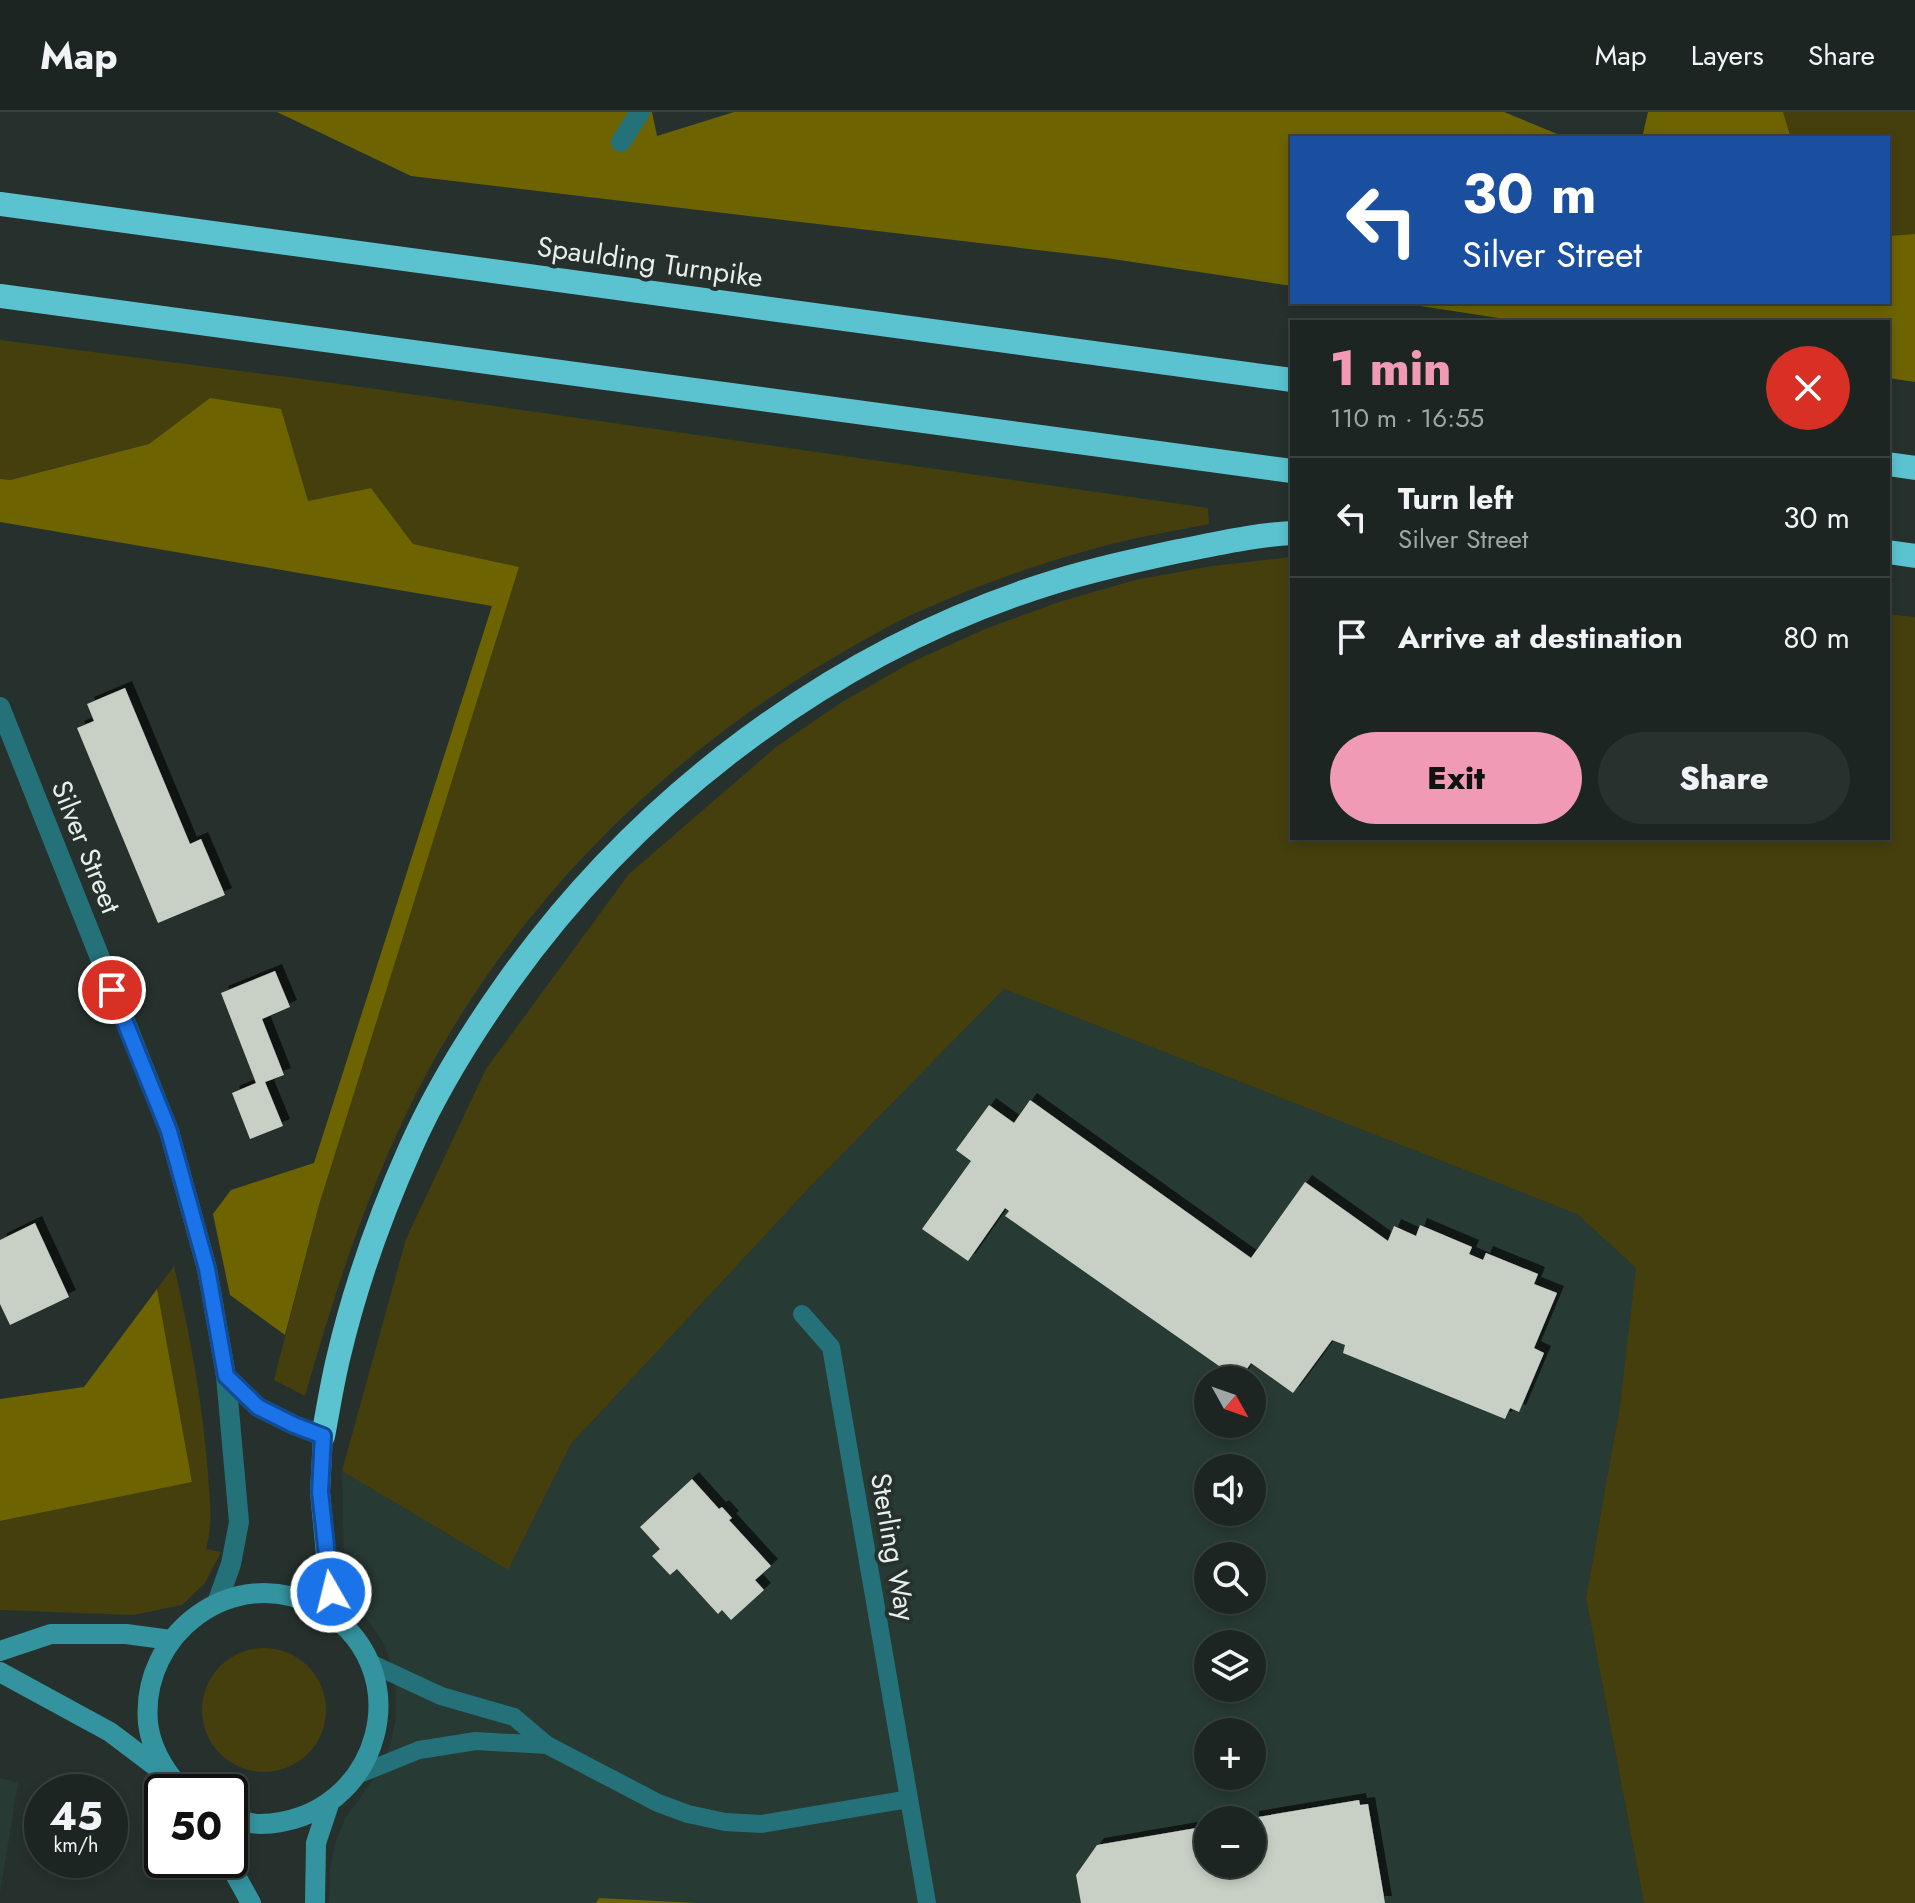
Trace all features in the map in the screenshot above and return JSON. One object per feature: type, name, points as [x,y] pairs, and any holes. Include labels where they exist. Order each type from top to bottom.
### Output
[{"type":"highway","name":"Spaulding Turnpike","points":[[0,204],[1290,380]]},
{"type":"highway","points":[[0,296],[1290,471]]},
{"type":"highway","points":[[1890,464],[1915,468]]},
{"type":"highway","points":[[323,1436],[337,1361],[357,1288],[411,1145],[486,1013],[530,951],[630,837],[692,781],[758,730],[827,685],[899,645],[974,611],[1052,583],[1131,561],[1268,534],[1290,533]]},
{"type":"highway","points":[[1890,552],[1915,556]]},
{"type":"main road","points":[[323,1436],[320,1492],[336,1618]]},
{"type":"main road","points":[[170,1774],[156,1753],[148,1724],[149,1694],[156,1666],[171,1640],[192,1618],[217,1603],[242,1595],[266,1593],[291,1596],[315,1605],[336,1618],[356,1639],[370,1663],[378,1691],[378,1721],[372,1750],[357,1775],[329,1804],[295,1820],[248,1822]]},
{"type":"main road","points":[[0,1651],[51,1634],[126,1634],[171,1640]]},
{"type":"main road","points":[[0,1672],[110,1732],[163,1774]]},
{"type":"main road","points":[[315,1903],[316,1843],[329,1804]]},
{"type":"main road","points":[[237,1878],[251,1903]]},
{"type":"street","points":[[621,142],[640,112]]},
{"type":"street","name":"Silver Street","points":[[0,707],[169,1131],[207,1269],[226,1376],[239,1522],[231,1564],[217,1603]]},
{"type":"street","points":[[226,1376],[258,1407],[323,1436]]},
{"type":"lane","name":"Sterling Way","points":[[802,1314],[831,1347],[927,1903]]},
{"type":"lane","points":[[370,1663],[441,1696],[514,1717],[547,1745],[658,1803],[688,1814],[725,1822],[762,1824],[909,1799]]},
{"type":"lane","points":[[357,1775],[419,1750],[441,1746],[476,1741],[547,1745]]},
{"type":"shaded area","points":[[277,112],[652,112],[657,136],[734,112],[1504,112],[1562,136],[1290,136],[1290,286],[1106,258],[411,176]]},
{"type":"shaded area","points":[[1648,112],[1783,112],[1790,136],[1642,136]]},
{"type":"shaded area","points":[[1783,112],[1915,112],[1915,234],[1890,236],[1890,136],[1790,136]]},
{"type":"shaded area","points":[[1915,234],[1915,382],[1890,378],[1890,320],[1512,320],[1407,304],[1890,304],[1890,236]]},
{"type":"shaded area","points":[[0,340],[333,383],[1208,508],[1209,524],[1110,544],[1030,568],[914,614],[826,662],[763,702],[703,746],[593,847],[543,902],[497,961],[456,1023],[419,1088],[369,1200],[328,1317],[305,1396],[274,1380],[319,1205],[519,567],[413,544],[371,488],[308,501],[210,398],[149,444],[9,480],[0,479]]},
{"type":"shaded area","points":[[210,398],[281,409],[308,501],[371,488],[413,544],[519,567],[319,1205],[285,1335],[230,1295],[213,1214],[231,1190],[314,1163],[492,606],[0,522],[0,479],[10,480],[149,444]]},
{"type":"shaded area","points":[[1290,557],[1290,840],[1890,840],[1890,614],[1915,617],[1915,1903],[1644,1903],[1586,1598],[1620,1405],[1636,1268],[1577,1214],[1004,989],[809,1188],[571,1444],[508,1570],[342,1471],[406,1239],[486,1069],[629,874],[776,747],[842,702],[912,662],[985,629],[1059,602],[1135,580],[1212,566]]},
{"type":"shaded area","points":[[1004,989],[1577,1214],[1637,1269],[1620,1405],[1586,1598],[1644,1903],[697,1903],[599,1898],[596,1903],[329,1903],[335,1843],[345,1819],[379,1771],[390,1746],[396,1718],[392,1666],[383,1642],[366,1618],[344,1567],[342,1471],[508,1570],[571,1444],[809,1188]]},
{"type":"shaded area","points":[[174,1266],[203,1422],[210,1512],[206,1549],[221,1552],[205,1583],[182,1605],[133,1615],[0,1610],[0,1521],[192,1482],[157,1289]]},
{"type":"shaded area","points":[[157,1289],[192,1482],[0,1521],[0,1399],[84,1387]]},
{"type":"shaded area","points":[[264,1648],[288,1652],[308,1666],[322,1686],[326,1710],[322,1734],[308,1754],[288,1768],[264,1772],[240,1768],[220,1754],[206,1734],[202,1710],[206,1686],[220,1666],[240,1652]]},
{"type":"shaded area","points":[[0,1778],[18,1783],[0,1893]]},
{"type":"shaded area","points":[[599,1898],[697,1903],[596,1903]]},
{"type":"building","points":[[125,688],[190,844],[201,839],[225,895],[158,923],[77,728],[94,721],[87,704]]},
{"type":"building","points":[[275,971],[290,1007],[262,1019],[284,1075],[265,1082],[283,1126],[250,1139],[232,1093],[256,1083],[221,993]]},
{"type":"building","points":[[1030,1100],[1251,1258],[1305,1182],[1388,1241],[1394,1226],[1416,1236],[1420,1225],[1472,1247],[1469,1254],[1483,1260],[1486,1253],[1538,1274],[1534,1284],[1557,1293],[1534,1348],[1544,1353],[1519,1412],[1510,1408],[1505,1419],[1343,1353],[1345,1345],[1332,1340],[1293,1393],[1266,1374],[1266,1366],[1251,1363],[1249,1366],[1219,1366],[1005,1216],[1009,1211],[1005,1208],[968,1261],[922,1229],[971,1161],[956,1150],[989,1105],[1014,1123]]},
{"type":"building","points":[[35,1223],[69,1297],[10,1325],[0,1304],[0,1240]]},
{"type":"building","points":[[692,1479],[719,1509],[722,1507],[732,1518],[729,1520],[771,1566],[755,1580],[764,1590],[731,1620],[722,1610],[718,1614],[677,1569],[670,1575],[652,1556],[660,1549],[640,1527]]},
{"type":"building","points":[[1359,1800],[1360,1805],[1368,1804],[1385,1903],[1081,1903],[1076,1875],[1097,1845],[1194,1828],[1194,1878],[1266,1878],[1266,1816]]},
{"type":"route","points":[[112,990],[169,1131],[207,1269],[226,1376],[258,1407],[323,1436],[320,1492],[331,1592]]}]
